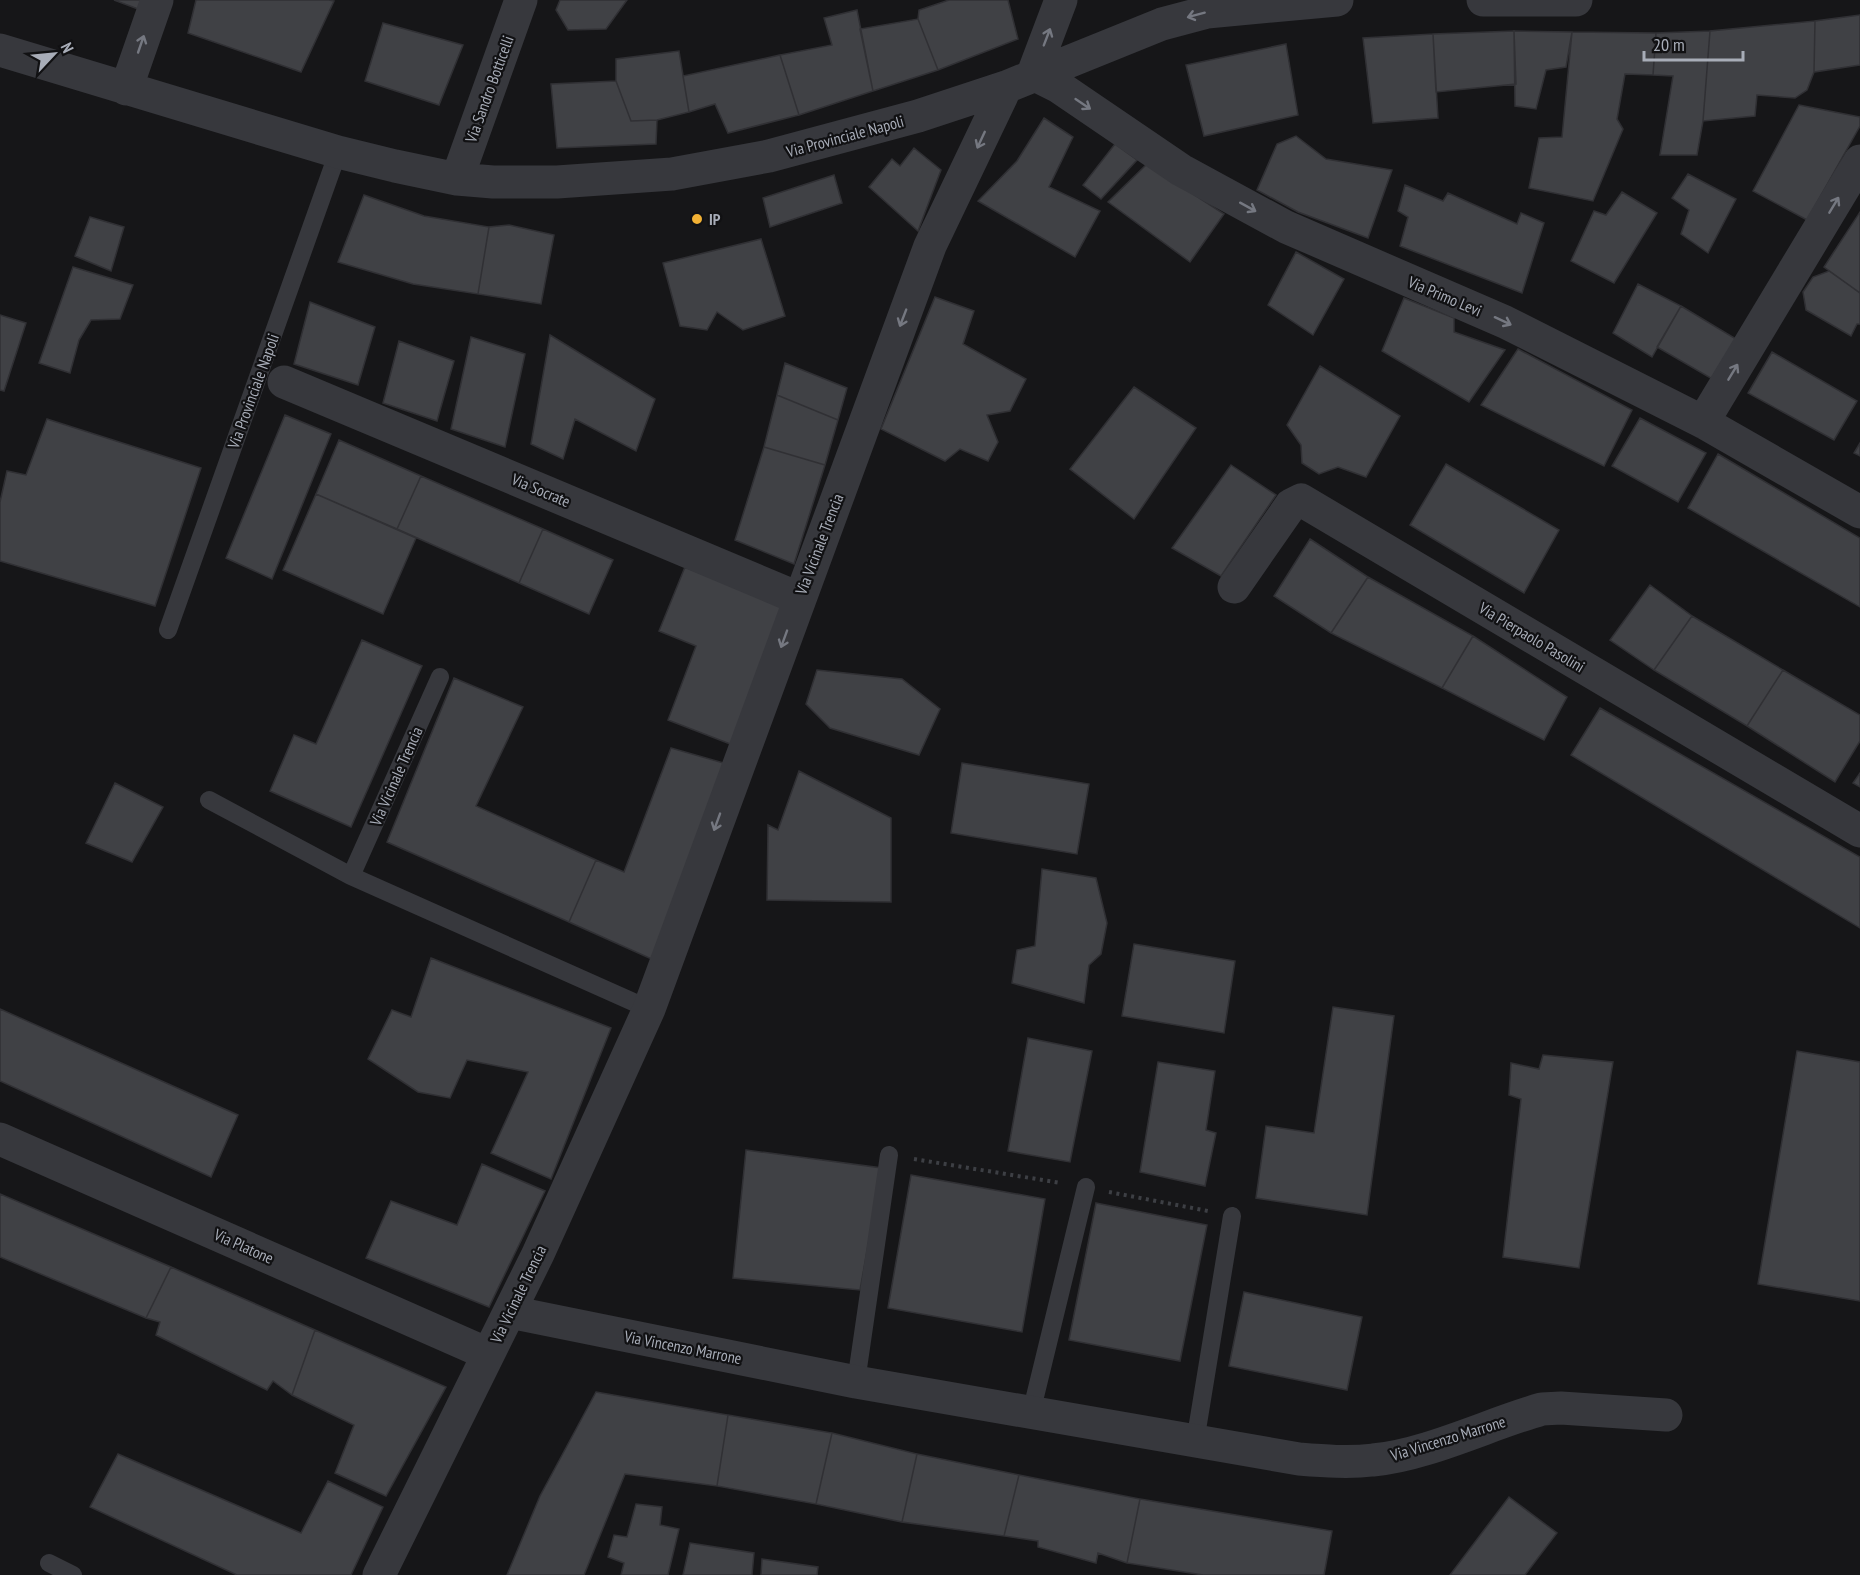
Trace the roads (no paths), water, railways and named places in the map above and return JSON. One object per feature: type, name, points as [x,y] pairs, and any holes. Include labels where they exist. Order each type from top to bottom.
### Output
[{"type":"street","points":[[126,89],[156,0]]},
{"type":"street","name":"Via Sandro Botticelli","points":[[457,179],[521,0]]},
{"type":"street","name":"Via Vicinale Trencia","points":[[379,1575],[510,1312],[649,1009],[798,598],[930,246],[1061,0]]},
{"type":"street","name":"Via Provinciale Napoli","points":[[1,54],[338,152],[457,179],[493,182],[557,182],[672,174],[769,156],[918,116],[1019,81],[1162,24],[1207,12],[1337,0]]},
{"type":"street","points":[[1483,0],[1576,0]]},
{"type":"street","name":"Via Primo Levi","points":[[1019,81],[1059,87],[1181,170],[1286,227],[1505,322],[1703,422],[1860,512]]},
{"type":"street","points":[[1703,422],[1860,161]]},
{"type":"street","name":"Via Socrate","points":[[284,382],[798,598]]},
{"type":"street","name":"Via Pierpaolo Pasolini","points":[[1234,587],[1291,505],[1302,500],[1860,831]]},
{"type":"street","name":"Via Platone","points":[[0,1139],[488,1354]]},
{"type":"street","name":"Via Vincenzo Marrone","points":[[510,1312],[856,1382],[1299,1459],[1363,1461],[1404,1454],[1542,1409],[1561,1408],[1665,1415]]},
{"type":"lane","name":"Via Provinciale Napoli","points":[[168,630],[338,152]]},
{"type":"lane","name":"Via Vicinale Trencia","points":[[351,876],[440,676]]},
{"type":"lane","points":[[208,800],[351,876],[649,1009]]},
{"type":"lane","points":[[856,1382],[890,1155]]},
{"type":"lane","points":[[1031,1413],[1086,1187]]},
{"type":"lane","points":[[1195,1442],[1232,1216]]},
{"type":"lane","points":[[49,1563],[73,1575]]},
{"type":"place","name":"IP","points":[[697,219]]}]
